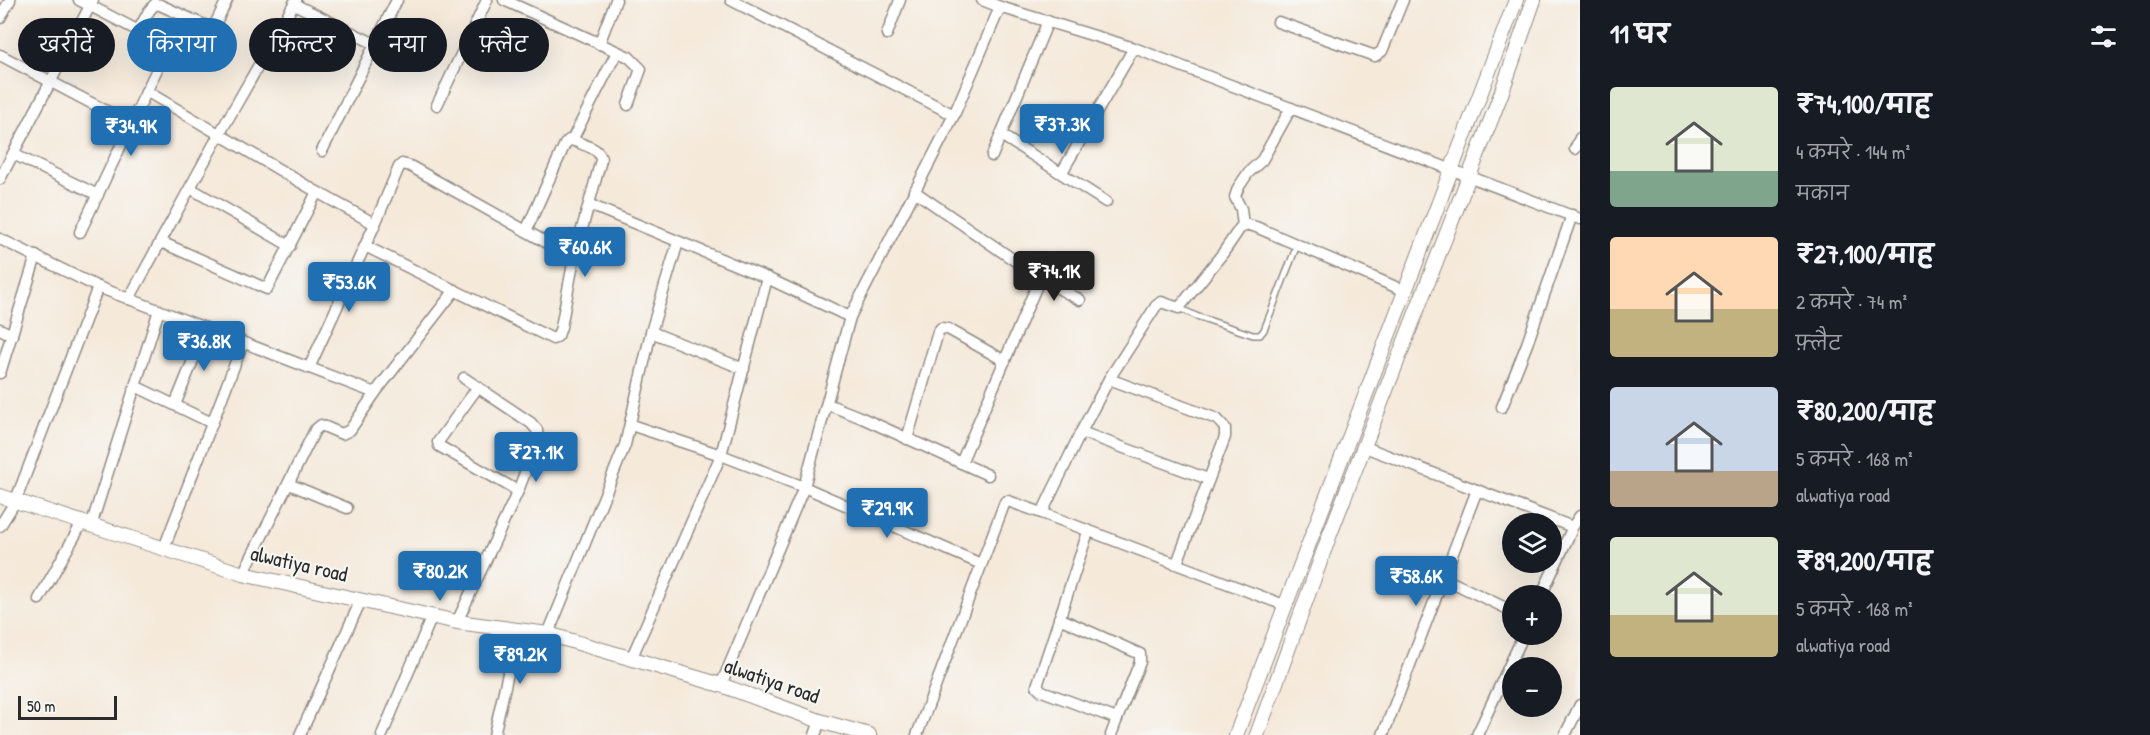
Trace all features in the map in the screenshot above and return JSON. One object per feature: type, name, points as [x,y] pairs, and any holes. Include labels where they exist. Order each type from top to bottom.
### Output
[{"type":"street","points":[[0,18],[10,0]]},
{"type":"street","points":[[79,0],[92,3],[127,24]]},
{"type":"street","points":[[218,18],[227,0]]},
{"type":"street","points":[[388,18],[397,0]]},
{"type":"street","points":[[437,105],[487,0]]},
{"type":"street","points":[[504,0],[629,57],[641,69],[628,105]]},
{"type":"street","points":[[599,44],[616,0]]},
{"type":"street","points":[[731,0],[954,115]]},
{"type":"street","points":[[887,34],[900,0]]},
{"type":"street","points":[[982,0],[1134,48],[1576,217],[1502,406]]},
{"type":"street","points":[[1278,22],[1375,56],[1382,51],[1403,0]]},
{"type":"street","points":[[1236,735],[1516,0]]},
{"type":"street","points":[[1257,735],[1330,534],[1502,94],[1534,0]]},
{"type":"street","points":[[129,299],[295,2],[368,40]]},
{"type":"street","points":[[0,179],[92,3]]},
{"type":"street","points":[[144,18],[154,4],[187,18]]},
{"type":"street","points":[[721,685],[804,486],[850,318],[954,115],[1000,7]]},
{"type":"street","points":[[992,156],[1048,21]]},
{"type":"street","points":[[1062,172],[1134,48]]},
{"type":"street","points":[[526,231],[565,144],[572,140],[617,52]]},
{"type":"street","points":[[0,55],[131,124]]},
{"type":"street","points":[[322,151],[368,58]]},
{"type":"street","points":[[80,232],[156,72]]},
{"type":"street","points":[[146,91],[375,224]]},
{"type":"street","points":[[1042,513],[1109,379],[1158,303],[1179,308],[1243,226],[1243,216],[1235,197],[1238,188],[1251,169],[1262,160],[1291,108]]},
{"type":"street","points":[[1001,135],[1106,202]]},
{"type":"street","points":[[365,246],[553,339],[558,336],[561,327],[574,258],[590,205],[601,155],[599,151],[572,140]]},
{"type":"street","points":[[13,154],[98,195]]},
{"type":"street","points":[[309,368],[402,164],[406,164],[574,258]]},
{"type":"street","points":[[190,188],[290,246]]},
{"type":"street","points":[[914,191],[1040,278],[1080,300]]},
{"type":"street","points":[[161,242],[267,289],[317,192]]},
{"type":"street","points":[[590,205],[767,278],[850,318]]},
{"type":"street","points":[[1243,226],[1256,227],[1405,291]]},
{"type":"street","points":[[0,239],[98,287],[375,393]]},
{"type":"street","points":[[548,634],[622,453],[631,425],[651,332],[678,242]]},
{"type":"street","points":[[0,372],[36,256]]},
{"type":"street","points":[[631,659],[722,454],[767,278]]},
{"type":"street","points":[[961,463],[1040,278]]},
{"type":"street","points":[[0,526],[15,502],[98,287]]},
{"type":"street","points":[[243,574],[318,427],[321,425],[342,434],[347,433],[375,393],[456,290]]},
{"type":"street","points":[[39,599],[86,524],[135,386],[159,310]]},
{"type":"street","points":[[175,405],[206,328]]},
{"type":"street","points":[[907,439],[941,328],[948,329],[1005,361]]},
{"type":"street","points":[[0,330],[12,335]]},
{"type":"street","points":[[651,332],[744,369]]},
{"type":"street","points":[[164,548],[243,343]]},
{"type":"street","points":[[457,622],[518,491],[538,439],[537,430],[531,423],[464,378]]},
{"type":"street","points":[[1109,379],[1217,419],[1225,428],[1225,437],[1177,563]]},
{"type":"street","points":[[135,386],[212,423]]},
{"type":"street","points":[[478,387],[438,442],[439,446],[518,491]]},
{"type":"street","points":[[827,404],[988,475]]},
{"type":"street","points":[[631,425],[722,454],[804,486],[981,564]]},
{"type":"street","points":[[1081,432],[1208,479]]},
{"type":"street","points":[[1365,447],[1555,520],[1572,529]]},
{"type":"street","points":[[289,483],[347,508]]},
{"type":"street","points":[[1383,735],[1478,490]]},
{"type":"street","name":"alwatiya road","points":[[0,496],[243,574],[457,622],[548,634],[721,685],[820,721],[866,734]]},
{"type":"street","points":[[917,735],[1005,502],[1008,501],[1042,513],[1088,532],[1177,563],[1284,606]]},
{"type":"street","points":[[1546,585],[1580,516]]},
{"type":"street","points":[[1088,532],[1037,686],[1042,691],[1118,719]]},
{"type":"street","points":[[1443,578],[1502,606]]},
{"type":"street","points":[[300,735],[361,600]]},
{"type":"street","points":[[382,735],[432,616]]},
{"type":"street","points":[[1059,618],[1140,654],[1140,662],[1111,735]]},
{"type":"street","points":[[494,735],[518,629]]},
{"type":"street","points":[[1478,735],[1519,645]]},
{"type":"street","points":[[1565,735],[1580,705]]},
{"type":"street","points":[[815,735],[820,721]]},
{"type":"lane","points":[[1179,308],[1253,335],[1260,335],[1297,245]]}]
